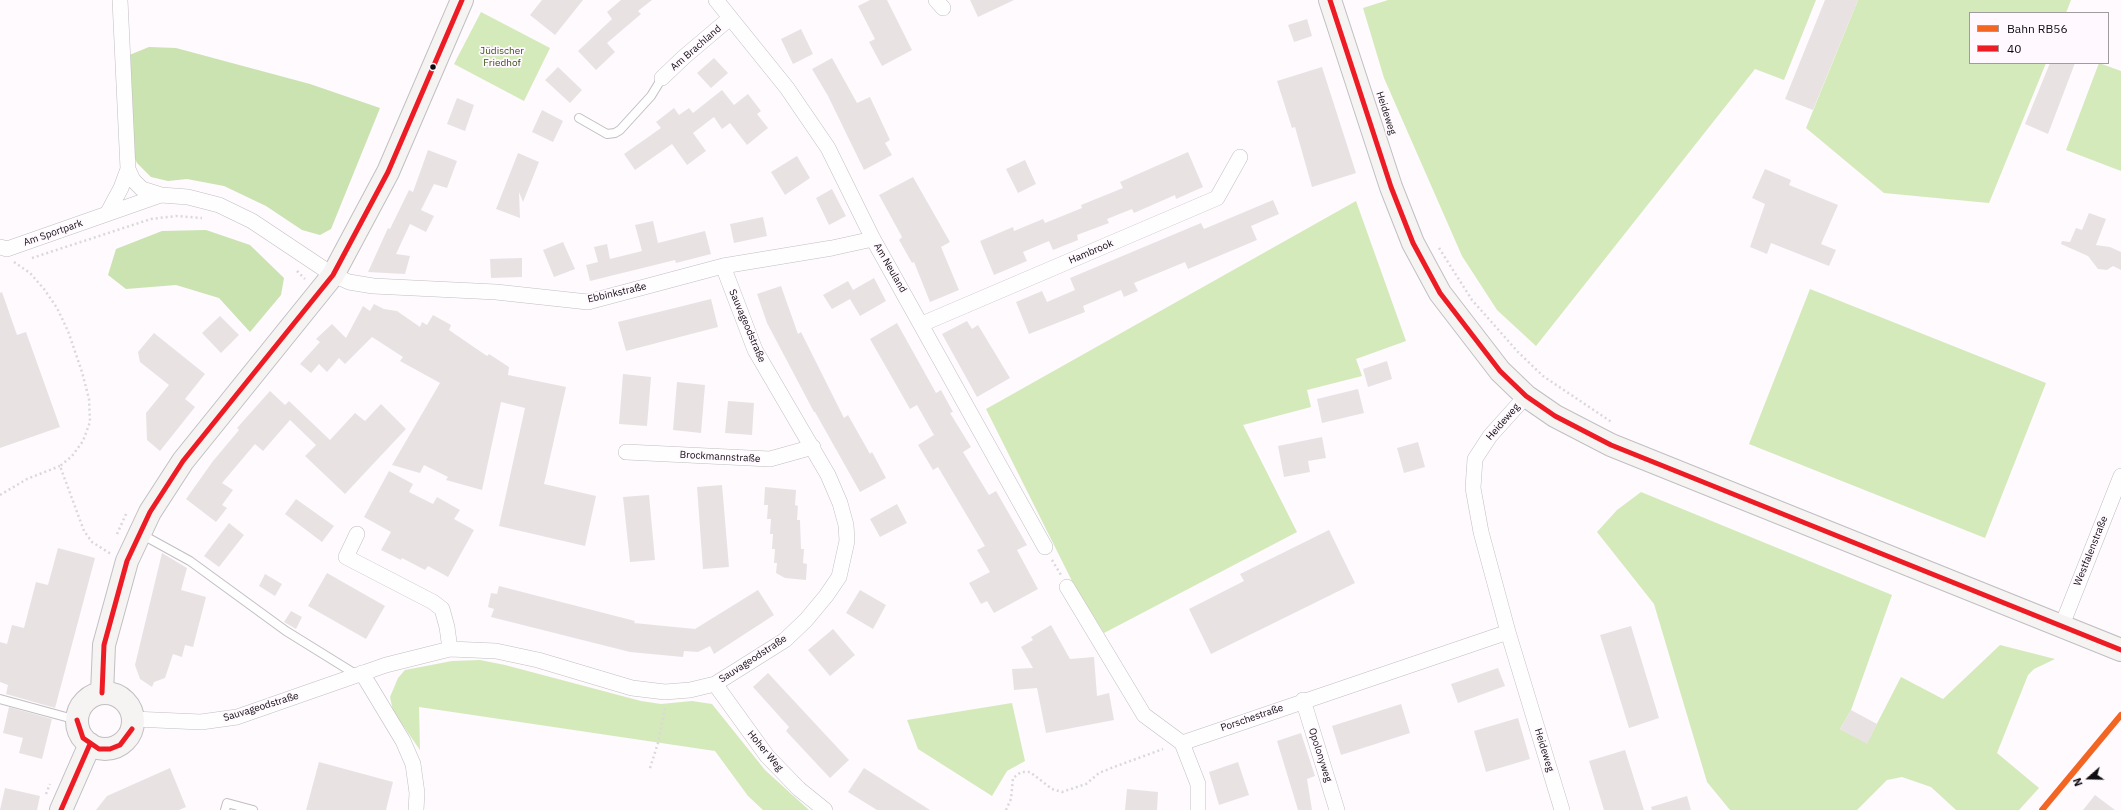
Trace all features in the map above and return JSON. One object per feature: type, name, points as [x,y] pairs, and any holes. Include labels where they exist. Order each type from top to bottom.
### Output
[{"type":"street","name":"Am Sportpark","points":[[120,0],[128,169],[133,180],[142,189],[161,195],[188,197],[218,205],[252,220],[326,270]]},
{"type":"street","points":[[102,694],[102,663],[104,645],[127,561],[139,533],[161,494],[183,461],[326,270],[388,172],[462,0]]},
{"type":"street","name":"Am Neuland","points":[[716,0],[787,88],[828,148],[873,239],[1046,547]]},
{"type":"street","name":"Heideweg","points":[[1330,0],[1391,186],[1413,243],[1440,294],[1448,305],[1500,371],[1526,396],[1490,436],[1474,459],[1473,488],[1481,532],[1508,632],[1562,810]]},
{"type":"street","name":"Am Brachland","points":[[662,78],[730,18]]},
{"type":"street","name":"Hambrook","points":[[922,324],[1217,198],[1240,157]]},
{"type":"street","name":"Am Sportpark","points":[[107,214],[121,188],[128,169]]},
{"type":"street","name":"Am Sportpark","points":[[0,247],[7,249],[161,195]]},
{"type":"street","name":"Ebbinkstraße","points":[[326,270],[348,282],[373,286],[496,292],[588,302],[723,266],[832,248],[873,239]]},
{"type":"street","name":"Sauvageodstraße","points":[[133,719],[164,721],[222,720],[283,702],[393,663],[450,649],[496,651],[538,660],[632,688],[665,692],[690,690],[715,684],[785,640],[811,614],[839,577],[847,541],[846,525],[837,496],[814,447],[755,350],[723,266]]},
{"type":"street","points":[[1526,396],[1555,416],[1611,445],[2121,650]]},
{"type":"street","name":"Brockmannstraße","points":[[626,452],[770,459],[814,447]]},
{"type":"street","name":"Westfalenstraße","points":[[2062,625],[2121,476]]},
{"type":"street","points":[[357,534],[346,557],[438,605],[442,609],[447,627],[450,649]]},
{"type":"street","points":[[1067,587],[1144,715],[1182,742],[1198,784],[1198,810]]},
{"type":"street","name":"Porschestraße","points":[[1182,742],[1508,632]]},
{"type":"street","points":[[359,674],[403,741],[413,764],[417,793],[416,810]]},
{"type":"street","name":"Hoher Weg","points":[[715,684],[767,756],[799,789],[825,810]]},
{"type":"street","points":[[102,694],[110,694],[123,700],[128,705],[133,719],[132,729],[127,738],[120,745],[104,749],[90,744],[83,738],[79,730],[77,720],[82,705],[88,700],[102,694]]},
{"type":"street","name":"Opolonyweg","points":[[1303,700],[1337,810]]},
{"type":"street","points":[[61,810],[90,744]]},
{"type":"lane","points":[[579,118],[607,134],[615,133],[620,130],[651,96],[662,78]]},
{"type":"lane","points":[[139,533],[190,561],[286,631],[359,674]]},
{"type":"lane","points":[[0,698],[77,720]]},
{"type":"lane","points":[[225,810],[227,803],[253,810]]},
{"type":"path","points":[[26,260],[151,219],[176,216],[207,220]]},
{"type":"path","points":[[1437,245],[1472,300],[1518,352],[1543,376]]},
{"type":"path","points":[[7,263],[20,261]]},
{"type":"path","points":[[0,495],[28,479],[60,466],[72,456],[83,441],[90,422],[89,399],[68,330],[57,308],[44,289],[30,273],[13,262]]},
{"type":"path","points":[[295,269],[306,280],[326,270]]},
{"type":"path","points":[[60,466],[84,531],[92,542],[108,553],[111,546]]},
{"type":"path","points":[[114,540],[130,506]]},
{"type":"path","points":[[1046,547],[1067,587]]},
{"type":"path","points":[[650,768],[658,743],[665,692]]},
{"type":"path","points":[[1006,810],[1011,799],[1013,778],[1021,772],[1030,772],[1052,789],[1062,792],[1086,784],[1099,773],[1182,742]]},
{"type":"green space","points":[[1388,0],[1816,0],[1784,80],[1755,69],[1536,346],[1497,310],[1462,256],[1384,78],[1363,8]]},
{"type":"green space","points":[[1858,0],[2071,0],[2066,12],[1969,12],[1969,64],[2046,64],[1989,203],[1884,193],[1806,128]]},
{"type":"green space","name":"Jüdischer Friedhof","points":[[481,12],[550,48],[524,101],[454,64]]},
{"type":"green space","points":[[149,47],[176,48],[310,84],[380,108],[331,229],[320,235],[302,230],[266,206],[224,186],[187,179],[168,181],[151,177],[137,163],[131,150],[122,58]]},
{"type":"green space","points":[[2099,64],[2121,71],[2121,171],[2066,150]]},
{"type":"green space","points":[[1356,201],[1406,341],[1356,359],[1362,376],[1307,390],[1311,407],[1243,425],[1297,532],[1104,633],[1074,585],[986,409]]},
{"type":"green space","points":[[206,230],[250,245],[284,278],[281,295],[250,332],[219,298],[176,285],[126,289],[108,275],[116,249],[162,231]]},
{"type":"green space","points":[[1810,289],[2046,383],[1985,538],[1749,444]]},
{"type":"green space","points":[[1641,492],[1892,595],[1851,710],[1840,729],[1867,743],[1901,677],[1943,699],[2000,645],[2055,659],[2034,669],[2028,675],[1997,753],[2039,788],[2019,810],[1956,810],[1931,787],[1902,777],[1887,780],[1857,810],[1730,810],[1707,782],[1654,604],[1597,532],[1617,510]]},
{"type":"green space","points":[[480,660],[505,665],[641,701],[661,704],[692,701],[712,704],[765,770],[809,810],[763,810],[748,796],[715,751],[419,707],[420,750],[393,711],[390,697],[398,678],[405,670],[452,661]]},
{"type":"green space","points":[[1012,703],[1025,761],[1007,771],[992,796],[918,749],[907,720]]},
{"type":"building","points":[[542,0],[583,0],[555,35],[530,15]]},
{"type":"building","points":[[621,0],[652,0],[638,11],[641,14],[607,43],[615,52],[596,70],[578,51],[612,19],[607,12]]},
{"type":"building","points":[[870,0],[887,0],[912,50],[882,66],[869,42],[875,39],[858,6]]},
{"type":"building","points":[[970,0],[1014,0],[978,17]]},
{"type":"building","points":[[1825,0],[1858,0],[1813,110],[1785,99]]},
{"type":"building","points":[[1307,19],[1312,36],[1294,42],[1288,25]]},
{"type":"building","points":[[801,29],[813,54],[793,64],[781,39]]},
{"type":"building","points":[[714,58],[728,73],[711,88],[697,73]]},
{"type":"building","points":[[832,58],[857,103],[870,97],[890,140],[885,143],[892,155],[864,170],[828,96],[812,69]]},
{"type":"building","points":[[2050,64],[2075,64],[2048,134],[2025,124]]},
{"type":"building","points":[[558,67],[582,90],[570,103],[545,80]]},
{"type":"building","points":[[1322,67],[1356,173],[1312,187],[1295,127],[1292,128],[1277,81]]},
{"type":"building","points":[[722,90],[734,105],[748,94],[761,111],[757,114],[768,128],[747,145],[730,123],[722,129],[714,117],[693,133],[706,151],[687,165],[672,144],[635,170],[624,154],[661,128],[656,122],[674,108],[679,115],[689,108],[693,113]]},
{"type":"building","points":[[457,98],[474,105],[465,131],[447,124]]},
{"type":"building","points":[[542,110],[563,121],[553,142],[532,132]]},
{"type":"building","points":[[428,150],[457,161],[447,188],[434,184],[421,210],[434,216],[426,232],[410,224],[396,254],[410,256],[405,274],[368,272],[388,228],[390,229],[409,190],[413,192]]},
{"type":"building","points":[[1188,152],[1203,187],[1176,199],[1175,195],[1134,213],[1132,209],[1107,219],[1109,223],[1077,235],[1078,240],[1053,250],[1049,241],[1023,252],[1027,261],[994,275],[980,241],[1013,227],[1014,231],[1043,219],[1045,223],[1082,208],[1081,205],[1123,188],[1120,182]]},
{"type":"building","points":[[518,153],[539,162],[523,202],[519,192],[520,218],[496,209]]},
{"type":"building","points":[[797,156],[810,178],[785,195],[771,172]]},
{"type":"building","points":[[1025,160],[1036,184],[1018,193],[1006,169]]},
{"type":"building","points":[[1765,169],[1791,180],[1789,185],[1838,205],[1821,244],[1836,250],[1829,266],[1771,243],[1767,254],[1750,247],[1765,204],[1752,198]]},
{"type":"building","points":[[913,177],[950,242],[941,247],[959,290],[930,302],[914,262],[912,263],[899,240],[902,237],[879,195]]},
{"type":"building","points":[[832,189],[846,216],[829,225],[816,198]]},
{"type":"building","points":[[1273,200],[1279,214],[1251,226],[1257,240],[1188,269],[1185,262],[1134,283],[1138,291],[1124,297],[1121,290],[1083,306],[1085,312],[1029,334],[1016,302],[1042,291],[1047,302],[1075,290],[1070,278],[1201,223],[1204,229]]},
{"type":"building","points":[[2089,213],[2106,219],[2096,245],[2110,247],[2121,252],[2121,270],[2113,266],[2107,270],[2098,269],[2088,256],[2061,244],[2062,241],[2070,242],[2076,228],[2082,230]]},
{"type":"building","points":[[763,217],[767,236],[734,243],[730,224]]},
{"type":"building","points":[[653,221],[658,243],[705,231],[711,254],[676,263],[675,260],[590,281],[586,265],[598,262],[594,247],[607,244],[610,259],[642,251],[635,225]]},
{"type":"building","points":[[563,242],[575,269],[554,277],[543,250]]},
{"type":"building","points":[[522,258],[522,277],[491,278],[490,259]]},
{"type":"building","points":[[874,278],[886,301],[860,316],[850,299],[832,309],[823,295],[848,281],[853,290]]},
{"type":"building","points":[[781,286],[798,334],[801,332],[844,418],[848,415],[870,454],[872,452],[886,478],[860,492],[814,412],[767,323],[757,294]]},
{"type":"building","points":[[2,292],[17,335],[26,332],[60,427],[0,448],[0,293]]},
{"type":"building","points":[[711,299],[718,327],[626,351],[618,322]]},
{"type":"building","points":[[374,304],[384,309],[397,311],[420,327],[422,322],[427,325],[433,315],[451,325],[449,330],[487,356],[489,354],[509,367],[508,375],[566,387],[544,484],[596,496],[585,546],[499,526],[525,408],[501,402],[482,490],[446,480],[448,477],[424,465],[420,473],[392,465],[440,383],[400,361],[403,357],[372,337],[345,364],[339,358],[327,372],[319,364],[311,373],[300,364],[320,342],[316,339],[332,324],[346,338],[363,306],[370,311]]},
{"type":"building","points":[[220,316],[239,335],[221,353],[202,333]]},
{"type":"building","points":[[967,321],[972,329],[978,325],[1010,378],[977,397],[942,334]]},
{"type":"building","points":[[897,323],[936,393],[941,390],[953,412],[950,413],[971,447],[963,452],[989,495],[996,491],[1027,545],[1017,550],[1038,589],[994,613],[987,601],[981,604],[969,583],[990,572],[977,550],[985,546],[938,467],[933,470],[918,445],[934,435],[917,405],[910,409],[870,339]]},
{"type":"building","points":[[154,333],[205,374],[185,399],[195,407],[160,451],[147,440],[146,413],[169,385],[140,362],[138,352]]},
{"type":"building","points":[[1387,361],[1392,379],[1368,387],[1363,369]]},
{"type":"building","points":[[623,374],[651,377],[647,426],[619,424]]},
{"type":"building","points":[[677,382],[705,385],[701,433],[673,430]]},
{"type":"building","points":[[1358,389],[1364,413],[1322,423],[1317,399]]},
{"type":"building","points":[[270,391],[285,405],[289,401],[330,440],[355,413],[365,421],[381,404],[406,429],[345,494],[305,456],[316,445],[290,420],[263,451],[255,444],[222,483],[233,490],[222,505],[227,508],[216,522],[186,499],[213,461],[239,430],[237,428]]},
{"type":"building","points":[[728,401],[754,403],[752,435],[725,433]]},
{"type":"building","points":[[1322,437],[1326,458],[1308,461],[1310,472],[1284,477],[1278,446]]},
{"type":"building","points":[[1418,442],[1425,467],[1404,473],[1397,448]]},
{"type":"building","points":[[389,471],[413,484],[409,492],[433,504],[437,497],[460,510],[454,519],[474,530],[448,577],[428,566],[425,570],[402,558],[401,560],[381,550],[391,532],[364,517]]},
{"type":"building","points":[[722,485],[729,567],[703,569],[697,487]]},
{"type":"building","points":[[765,487],[796,490],[795,505],[798,506],[797,520],[800,520],[801,549],[804,549],[803,563],[807,564],[806,580],[785,578],[776,573],[777,563],[774,563],[775,549],[772,549],[773,534],[770,534],[771,519],[767,519],[768,505],[764,505]]},
{"type":"building","points":[[649,495],[655,560],[630,562],[623,497]]},
{"type":"building","points":[[296,499],[334,526],[322,542],[285,514]]},
{"type":"building","points":[[897,504],[907,523],[880,537],[870,519]]},
{"type":"building","points":[[229,523],[244,535],[219,567],[204,556]]},
{"type":"building","points":[[1329,530],[1355,583],[1211,654],[1189,609],[1244,581],[1240,574]]},
{"type":"building","points":[[58,548],[95,558],[55,708],[6,694],[8,685],[0,682],[0,642],[7,644],[12,625],[24,628],[36,582],[48,585]]},
{"type":"building","points":[[162,553],[187,568],[181,590],[206,597],[193,647],[185,645],[182,657],[173,654],[165,678],[154,682],[152,687],[140,679],[135,665]]},
{"type":"building","points":[[327,573],[385,606],[366,639],[308,606]]},
{"type":"building","points":[[265,574],[282,584],[275,596],[259,586]]},
{"type":"building","points":[[499,586],[635,621],[634,623],[695,629],[758,590],[774,615],[714,654],[710,646],[698,652],[684,651],[683,657],[630,652],[491,617],[494,609],[488,607],[491,593],[497,594]]},
{"type":"building","points":[[860,590],[886,605],[873,629],[846,613]]},
{"type":"building","points":[[291,611],[302,617],[296,629],[284,622]]},
{"type":"building","points":[[1051,625],[1070,659],[1094,657],[1097,696],[1109,693],[1114,720],[1046,733],[1037,688],[1014,690],[1012,669],[1033,668],[1021,647],[1033,640],[1031,637]]},
{"type":"building","points":[[1631,626],[1659,718],[1629,728],[1600,635]]},
{"type":"building","points":[[833,629],[855,655],[830,676],[808,650]]},
{"type":"building","points":[[1498,668],[1505,686],[1458,703],[1451,684]]},
{"type":"building","points":[[768,673],[849,760],[830,778],[786,731],[789,727],[753,687]]},
{"type":"building","points":[[1401,704],[1410,733],[1341,755],[1332,726]]},
{"type":"building","points":[[9,707],[52,719],[42,759],[19,753],[23,738],[3,733]]},
{"type":"building","points":[[1851,710],[1877,724],[1867,744],[1840,729]]},
{"type":"building","points":[[1518,718],[1530,759],[1486,772],[1474,731]]},
{"type":"building","points":[[1301,733],[1315,776],[1307,779],[1312,810],[1298,810],[1277,741]]},
{"type":"building","points":[[1625,750],[1644,810],[1604,810],[1589,761]]},
{"type":"building","points":[[319,762],[393,782],[386,810],[306,810]]},
{"type":"building","points":[[1238,762],[1249,795],[1219,805],[1209,772]]},
{"type":"building","points":[[170,768],[186,807],[179,810],[96,810],[107,796]]},
{"type":"building","points":[[864,768],[930,810],[877,810],[848,792]]},
{"type":"building","points":[[5,788],[40,796],[37,810],[0,810]]},
{"type":"building","points":[[1127,789],[1158,792],[1157,810],[1125,810]]},
{"type":"building","points":[[2095,795],[2115,810],[2083,810]]},
{"type":"building","points":[[1687,796],[1691,810],[1652,810],[1651,807]]},
{"type":"rail line","name":"RB56","points":[[2042,810],[2121,715]]},
{"type":"transit line","name":"40","points":[[102,693],[104,645],[127,561],[150,512],[183,461],[333,275],[388,172],[462,0]]},
{"type":"transit line","name":"40","points":[[1330,0],[1391,187],[1413,243],[1440,293],[1500,371],[1526,396],[1555,416],[1611,445],[2121,650]]},
{"type":"transit line","name":"40","points":[[77,720],[83,738],[99,749],[110,749],[120,745],[132,729]]},
{"type":"transit line","name":"40","points":[[61,810],[90,744]]}]
